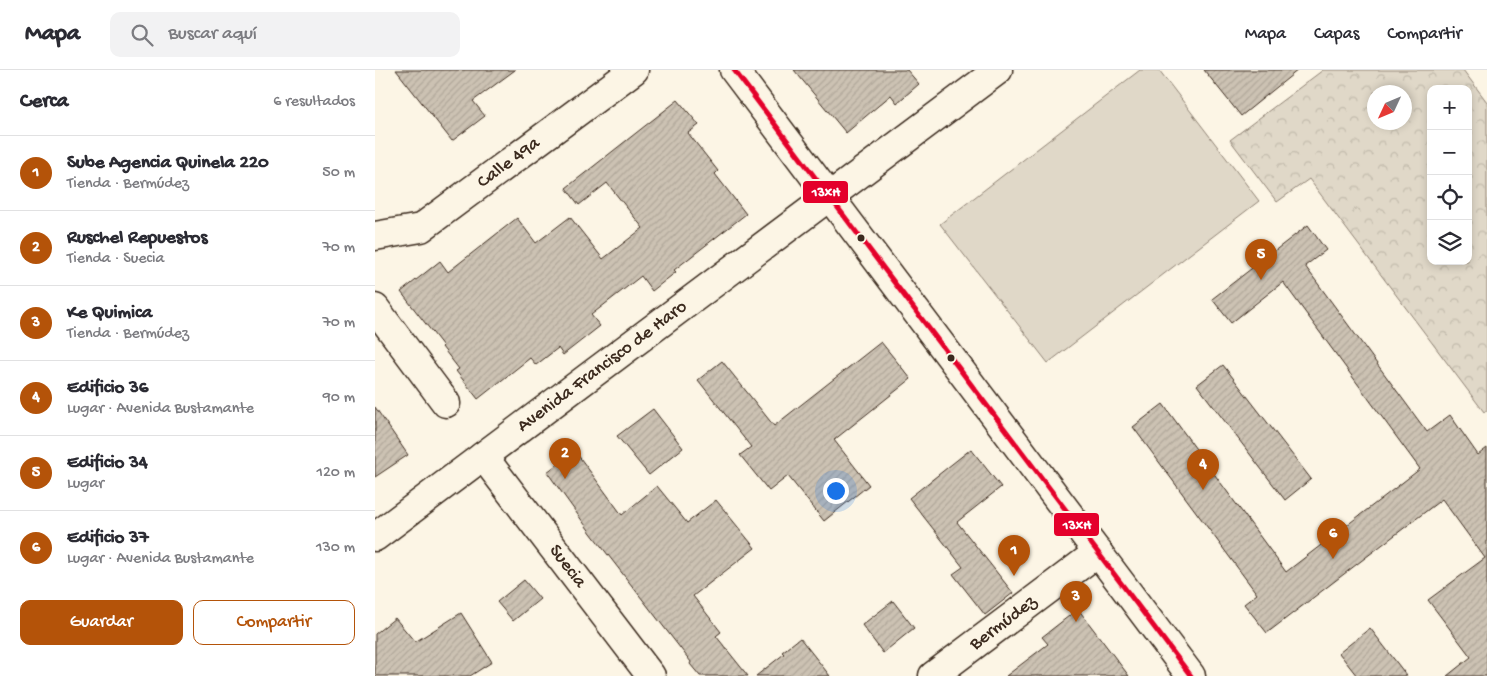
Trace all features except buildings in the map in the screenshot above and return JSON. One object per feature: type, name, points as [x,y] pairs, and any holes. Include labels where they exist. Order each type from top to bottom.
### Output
[{"type":"main road","name":"Calle 49a","points":[[375,236],[421,228],[635,70]]},
{"type":"main road","points":[[733,70],[1191,676]]},
{"type":"main road","name":"Avenida Francisco de Haro","points":[[375,537],[998,70]]},
{"type":"main road","points":[[375,308],[447,403]]},
{"type":"main road","name":"Suecia","points":[[483,456],[651,676]]},
{"type":"main road","name":"Bermúdez","points":[[933,676],[1098,552]]},
{"type":"green space","points":[[1140,70],[1159,70],[1259,201],[1048,363],[940,224]]},
{"type":"green space","points":[[1323,70],[1463,70],[1487,102],[1487,410],[1484,412],[1309,179],[1277,202],[1230,140]]},
{"type":"transit line","name":"13xH","points":[[734,70],[1191,676]]},
{"type":"place","name":"Edificio 34","points":[[1261,280]]},
{"type":"place","name":"Ruschel Repuestos","points":[[565,479]]},
{"type":"place","name":"Edificio 36","points":[[1203,490]]},
{"type":"place","name":"Edificio 37","points":[[1333,559]]},
{"type":"place","name":"Sube Agencia Quinela 220","points":[[1014,576]]},
{"type":"place","name":"Ke Quimica","points":[[1076,622]]}]
